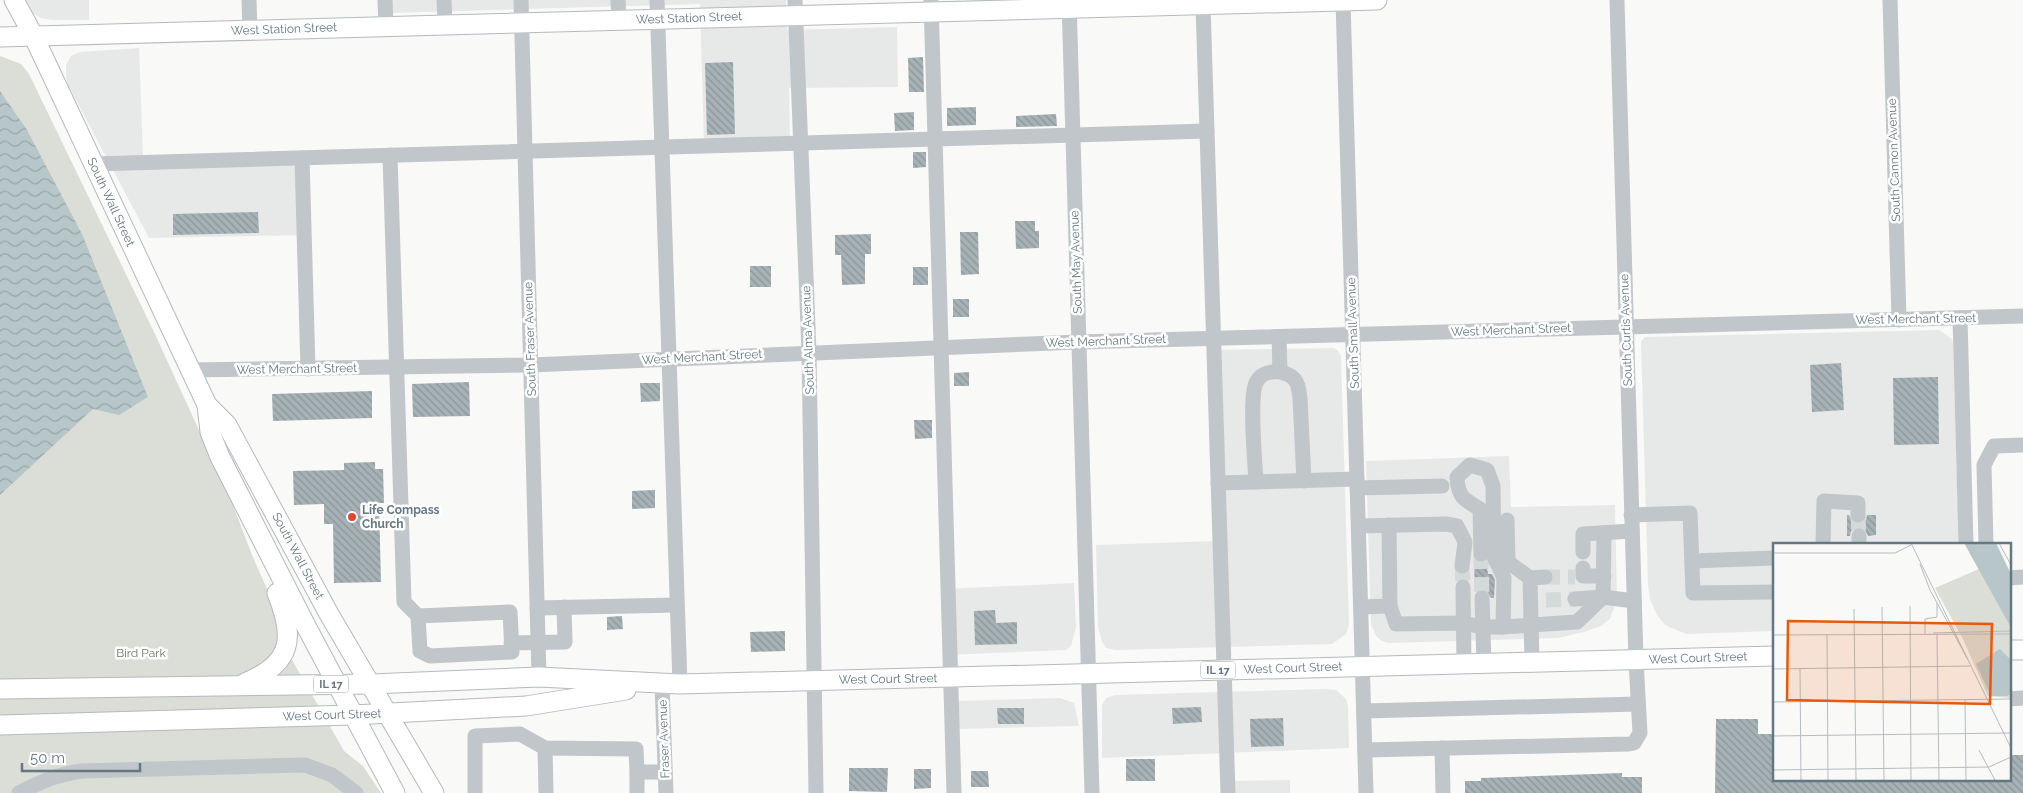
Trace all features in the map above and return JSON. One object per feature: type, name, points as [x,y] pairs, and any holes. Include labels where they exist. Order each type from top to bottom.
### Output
[{"type":"main road","name":"South Wall Street","points":[[14,0],[33,35],[207,405],[227,425],[329,614],[372,684],[434,793]]},
{"type":"main road","name":"West Station Street","points":[[0,37],[658,19],[795,8],[1377,0]]},
{"type":"main road","name":"South Wall Street","points":[[207,405],[210,432],[220,457],[336,684],[395,793]]},
{"type":"main road","points":[[240,684],[262,676],[273,667],[282,656],[288,640],[286,615],[258,549],[249,514]]},
{"type":"main road","points":[[2010,650],[2023,650]]},
{"type":"main road","name":"West Court Street","points":[[0,689],[240,684],[372,684],[539,677],[671,684],[1773,656]]},
{"type":"main road","name":"West Court Street","points":[[0,725],[353,715],[526,706],[671,684]]},
{"type":"street","points":[[249,0],[250,30]]},
{"type":"street","points":[[385,0],[386,26]]},
{"type":"street","points":[[444,0],[445,24]]},
{"type":"street","name":"South Fraser Avenue","points":[[521,0],[539,677]]},
{"type":"street","points":[[618,0],[619,20]]},
{"type":"street","name":"Fraser Avenue","points":[[657,0],[677,605],[665,772],[666,793]]},
{"type":"street","name":"South Small Avenue","points":[[1343,0],[1366,793]]},
{"type":"street","name":"South Curtis Avenue","points":[[1442,748],[1629,744],[1634,743],[1640,734],[1634,601],[1617,0]]},
{"type":"street","name":"South Cannon Avenue","points":[[1890,0],[1899,320]]},
{"type":"street","points":[[1206,3],[1207,131],[1228,793]]},
{"type":"street","name":"South May Avenue","points":[[1069,4],[1087,674],[1092,793]]},
{"type":"street","points":[[932,6],[954,793]]},
{"type":"street","name":"South Alma Avenue","points":[[795,8],[809,352],[816,793]]},
{"type":"street","points":[[93,164],[1207,131]]},
{"type":"street","points":[[390,155],[404,602],[418,616],[420,651],[430,656],[512,652],[510,612],[418,616]]},
{"type":"street","points":[[302,158],[308,369]]},
{"type":"street","name":"West Merchant Street","points":[[190,370],[531,365],[1078,342],[1353,336],[1626,326],[2023,316]]},
{"type":"street","points":[[1960,318],[1966,543]]},
{"type":"street","points":[[1279,337],[1280,371]]},
{"type":"street","points":[[1256,482],[1253,406],[1255,383],[1260,376],[1280,371],[1289,374],[1296,380],[1298,387],[1304,481]]},
{"type":"street","points":[[1986,543],[1984,465],[1994,446],[2023,445]]},
{"type":"street","points":[[1481,554],[1480,509],[1464,499],[1458,490],[1457,477],[1470,466],[1487,470],[1493,486],[1494,557],[1504,578],[1504,627]]},
{"type":"street","points":[[1218,484],[1304,481],[1442,486]]},
{"type":"street","points":[[1823,543],[1824,502],[1858,509]]},
{"type":"street","points":[[1632,515],[1690,513],[1693,593],[1773,592]]},
{"type":"street","points":[[1506,520],[1508,562],[1537,578],[1538,601],[1531,626],[1532,662]]},
{"type":"street","points":[[1359,526],[1446,524],[1458,526],[1465,542],[1462,566]]},
{"type":"street","points":[[1389,525],[1390,606],[1396,624],[1462,623],[1483,628],[1577,622],[1603,597],[1604,533]]},
{"type":"street","points":[[1583,552],[1583,534],[1632,531]]},
{"type":"street","points":[[1692,561],[1773,558]]},
{"type":"street","points":[[1580,573],[1604,576]]},
{"type":"street","points":[[2010,578],[2023,577]]},
{"type":"street","points":[[1463,587],[1464,664]]},
{"type":"street","points":[[1576,599],[1603,597],[1634,601]]},
{"type":"street","points":[[1482,598],[1484,664]]},
{"type":"street","points":[[537,608],[677,605]]},
{"type":"street","points":[[1361,606],[1390,606]]},
{"type":"street","points":[[512,643],[565,642],[564,607]]},
{"type":"street","points":[[2010,699],[2023,698]]},
{"type":"street","points":[[1364,711],[1638,704]]},
{"type":"street","points":[[475,793],[475,736],[520,734],[545,748],[636,749],[637,793]]},
{"type":"street","points":[[545,748],[546,793]]},
{"type":"street","points":[[1365,750],[1442,748],[1443,793]]},
{"type":"street","points":[[19,793],[47,779],[65,773],[82,771],[305,765],[332,775],[356,793]]},
{"type":"street","points":[[637,772],[665,772]]},
{"type":"shaded area","points":[[24,0],[89,0],[89,20],[52,20],[41,18],[34,14]]},
{"type":"shaded area","points":[[390,0],[786,0],[787,30],[897,27],[898,87],[789,88],[790,139],[704,143],[700,4],[390,13]]},
{"type":"shaded area","points":[[139,48],[143,157],[308,154],[311,235],[149,238],[68,85],[66,76],[66,65],[71,56],[80,52]]},
{"type":"shaded area","points":[[1939,330],[1952,339],[1953,345],[1959,543],[1773,543],[1773,631],[1686,634],[1665,625],[1657,615],[1650,599],[1648,584],[1641,342],[1645,337]]},
{"type":"shaded area","points":[[1334,348],[1341,356],[1349,625],[1346,634],[1332,644],[1116,650],[1106,648],[1102,642],[1098,627],[1096,545],[1217,541],[1213,350]]},
{"type":"shaded area","points":[[1509,456],[1511,507],[1615,505],[1617,599],[1610,619],[1601,626],[1558,638],[1389,643],[1382,641],[1376,636],[1371,624],[1366,461]]},
{"type":"shaded area","points":[[1074,583],[1076,627],[1071,646],[1066,650],[947,655],[945,589]]},
{"type":"shaded area","points":[[1336,690],[1346,699],[1348,707],[1349,748],[1102,758],[1102,705],[1106,698],[1115,695]]},
{"type":"shaded area","points":[[1060,698],[1074,703],[1079,726],[957,729],[956,701]]},
{"type":"shaded area","points":[[1290,780],[1290,793],[1232,793],[1232,781]]},
{"type":"green space","name":"Bird Park","points":[[0,56],[21,64],[29,74],[154,332],[231,500],[275,607],[280,639],[344,751],[363,766],[381,793],[0,793]]},
{"type":"water","points":[[0,91],[27,130],[82,234],[148,397],[119,415],[93,409],[0,495]]},
{"type":"building","points":[[923,57],[924,92],[909,92],[908,58]]},
{"type":"building","points":[[733,62],[735,134],[707,135],[705,63]]},
{"type":"building","points":[[976,107],[976,125],[947,126],[947,108]]},
{"type":"building","points":[[914,112],[914,130],[895,131],[894,113]]},
{"type":"building","points":[[1056,114],[1057,126],[1016,127],[1016,116]]},
{"type":"building","points":[[913,152],[926,152],[926,167],[913,168]]},
{"type":"building","points":[[258,212],[259,233],[173,235],[173,214]]},
{"type":"building","points":[[1015,221],[1035,221],[1035,231],[1039,231],[1039,248],[1016,249]]},
{"type":"building","points":[[960,232],[978,232],[979,274],[961,275]]},
{"type":"building","points":[[871,234],[871,254],[865,254],[865,284],[842,285],[841,255],[835,255],[835,235]]},
{"type":"building","points":[[750,266],[771,266],[771,287],[750,287]]},
{"type":"building","points":[[913,267],[928,267],[928,285],[913,285]]},
{"type":"building","points":[[953,299],[969,299],[969,317],[953,317]]},
{"type":"building","points":[[1841,363],[1844,410],[1812,412],[1810,365]]},
{"type":"building","points":[[969,372],[969,386],[954,386],[954,373]]},
{"type":"building","points":[[1938,377],[1939,444],[1894,445],[1893,378]]},
{"type":"building","points":[[469,382],[470,416],[413,417],[412,384]]},
{"type":"building","points":[[640,383],[660,383],[660,401],[641,402]]},
{"type":"building","points":[[372,391],[372,418],[273,421],[272,394]]},
{"type":"building","points":[[914,420],[932,420],[932,438],[915,439]]},
{"type":"building","name":"Life Compass Church","points":[[375,462],[375,469],[383,469],[384,503],[379,503],[381,582],[334,583],[333,524],[324,524],[324,504],[294,505],[293,471],[344,470],[344,463]]},
{"type":"building","points":[[655,490],[655,508],[632,509],[632,491]]},
{"type":"building","points":[[1847,515],[1849,515],[1853,523],[1858,524],[1866,520],[1867,515],[1876,515],[1876,535],[1868,536],[1864,528],[1859,527],[1851,531],[1850,536],[1847,536]]},
{"type":"building","points":[[1474,560],[1481,563],[1486,562],[1488,574],[1492,574],[1495,580],[1494,598],[1491,598],[1486,590],[1481,589],[1475,592]]},
{"type":"building","points":[[995,610],[996,623],[1017,622],[1017,644],[975,645],[974,611]]},
{"type":"building","points":[[622,616],[623,629],[607,630],[607,617]]},
{"type":"building","points":[[785,631],[785,651],[751,652],[750,632]]},
{"type":"building","points":[[1201,707],[1202,722],[1173,724],[1172,708]]},
{"type":"building","points":[[997,708],[1024,708],[1024,724],[998,724]]},
{"type":"building","points":[[1283,718],[1284,746],[1251,747],[1250,719]]},
{"type":"building","points":[[1716,719],[1758,719],[1758,734],[1773,734],[1773,780],[2010,780],[2010,755],[2023,755],[2023,793],[1715,793]]},
{"type":"building","points":[[1126,759],[1155,759],[1155,781],[1126,781]]},
{"type":"building","points":[[849,768],[888,768],[887,792],[849,791]]},
{"type":"building","points":[[914,769],[931,769],[931,788],[914,789]]},
{"type":"building","points":[[971,771],[988,771],[989,787],[971,787]]},
{"type":"building","points":[[1622,773],[1622,777],[1642,777],[1642,793],[1465,793],[1465,781],[1481,781],[1481,778]]},
{"type":"tunnel","points":[[1858,515],[1859,536]]},
{"type":"tunnel","points":[[1481,554],[1482,598]]},
{"type":"tunnel","points":[[1462,566],[1463,587]]},
{"type":"tunnel","points":[[1545,577],[1575,577]]},
{"type":"tunnel","points":[[1546,600],[1575,599]]},
{"type":"place","name":"Life Compass Church","points":[[352,517]]}]
